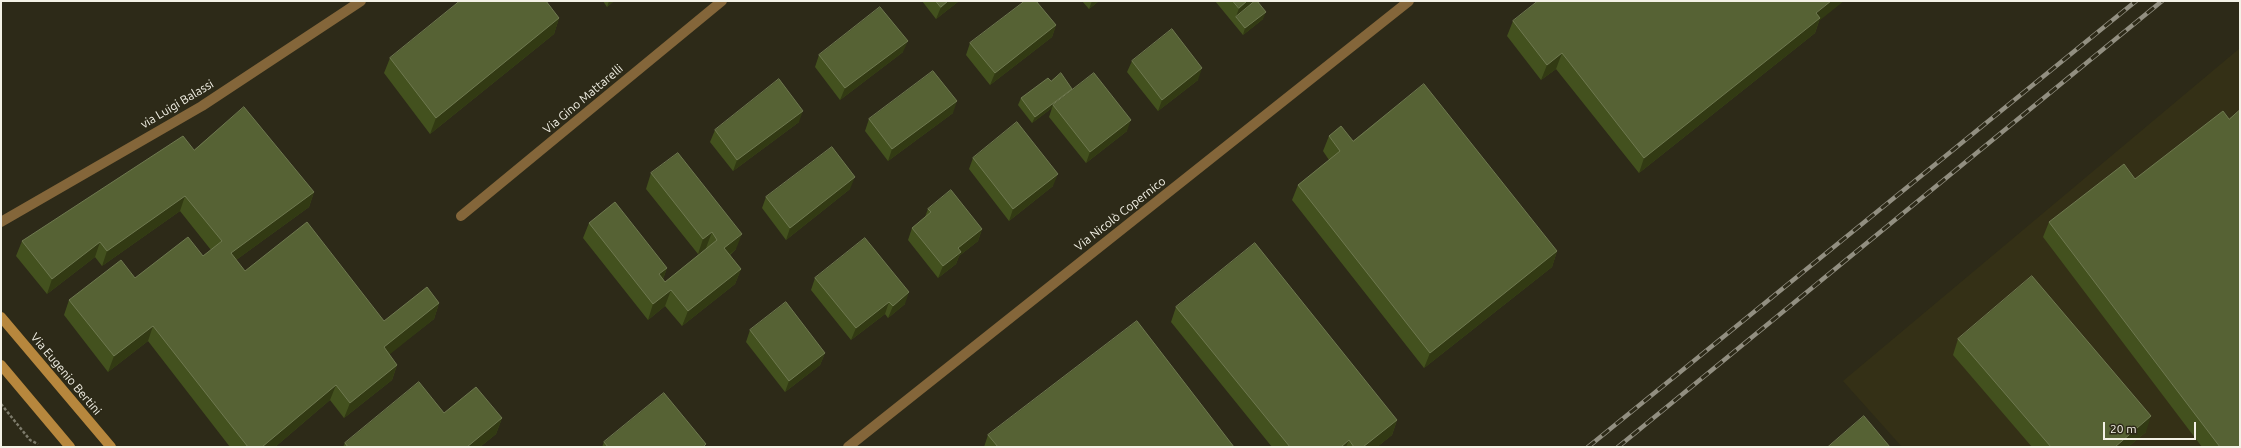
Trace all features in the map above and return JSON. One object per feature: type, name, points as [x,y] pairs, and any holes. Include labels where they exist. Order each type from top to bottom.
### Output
[{"type":"main road","name":"Via Eugenio Bertini","points":[[1,317],[111,447]]},
{"type":"main road","points":[[1,365],[70,447]]},
{"type":"street","name":"via Luigi Balassi","points":[[1,222],[202,106],[361,1]]},
{"type":"street","name":"Via Gino Mattarelli","points":[[461,216],[722,1]]},
{"type":"street","name":"Via Nicolò Copernico","points":[[848,447],[1409,1]]},
{"type":"path","points":[[1,404],[30,440],[44,447]]},
{"type":"shaded area","points":[[2240,48],[2240,447],[1902,447],[1843,381]]},
{"type":"building","points":[[460,1],[546,1],[559,18],[436,118],[390,58]]},
{"type":"building","points":[[936,1],[948,1],[941,7]]},
{"type":"building","points":[[1025,1],[1036,1],[1056,25],[995,73],[970,43]]},
{"type":"building","points":[[1233,1],[1247,1],[1239,8]]},
{"type":"building","points":[[1255,1],[1257,1],[1266,12],[1245,28],[1236,17]]},
{"type":"building","points":[[1538,1],[1831,1],[1816,13],[1820,18],[1644,158],[1562,53],[1547,65],[1513,21]]},
{"type":"building","points":[[880,7],[908,41],[845,88],[819,55]]},
{"type":"building","points":[[1172,29],[1202,68],[1162,100],[1132,61]]},
{"type":"building","points":[[933,71],[957,101],[892,149],[869,119]]},
{"type":"building","points":[[1061,73],[1072,89],[1035,117],[1021,98],[1048,78],[1051,81]]},
{"type":"building","points":[[1094,73],[1131,120],[1090,152],[1053,105]]},
{"type":"building","points":[[779,79],[803,111],[737,160],[715,130]]},
{"type":"building","points":[[1424,84],[1557,251],[1430,353],[1298,185],[1340,151],[1329,136],[1341,126],[1353,141]]},
{"type":"building","points":[[244,107],[314,192],[231,253],[245,271],[307,222],[384,321],[427,287],[439,303],[384,347],[397,365],[350,403],[336,385],[262,447],[248,447],[153,326],[114,356],[69,300],[121,260],[135,278],[188,237],[203,256],[222,241],[185,196],[107,251],[100,242],[52,279],[22,241],[183,136],[194,150]]},
{"type":"building","points":[[2240,110],[2240,447],[2220,447],[2049,222],[2124,164],[2135,179],[2223,111],[2229,119]]},
{"type":"building","points":[[1017,122],[1058,174],[1013,209],[973,158]]},
{"type":"building","points":[[832,147],[855,177],[790,228],[766,197]]},
{"type":"building","points":[[678,153],[742,234],[724,248],[741,269],[688,311],[671,290],[653,304],[589,223],[615,202],[667,268],[659,274],[665,282],[717,240],[712,232],[703,239],[651,173]]},
{"type":"building","points":[[951,190],[982,229],[958,248],[961,252],[943,266],[912,228],[931,212],[928,209]]},
{"type":"building","points":[[865,238],[909,292],[893,306],[889,302],[856,328],[815,278]]},
{"type":"building","points":[[1255,243],[1397,420],[1363,447],[1354,447],[1349,440],[1341,447],[1290,447],[1176,307]]},
{"type":"building","points":[[2032,276],[2151,416],[2115,447],[2051,447],[1958,339]]},
{"type":"building","points":[[786,302],[825,353],[789,381],[750,330]]},
{"type":"building","points":[[1137,321],[1234,447],[998,447],[988,435]]},
{"type":"building","points":[[419,382],[444,413],[476,387],[502,418],[467,447],[348,447],[345,443]]},
{"type":"building","points":[[664,393],[706,444],[703,447],[608,447],[604,442]]},
{"type":"building","points":[[1864,416],[1890,447],[1828,447]]},
{"type":"railway","points":[[1588,447],[2136,1]]},
{"type":"railway","points":[[1618,447],[2162,1]]}]
